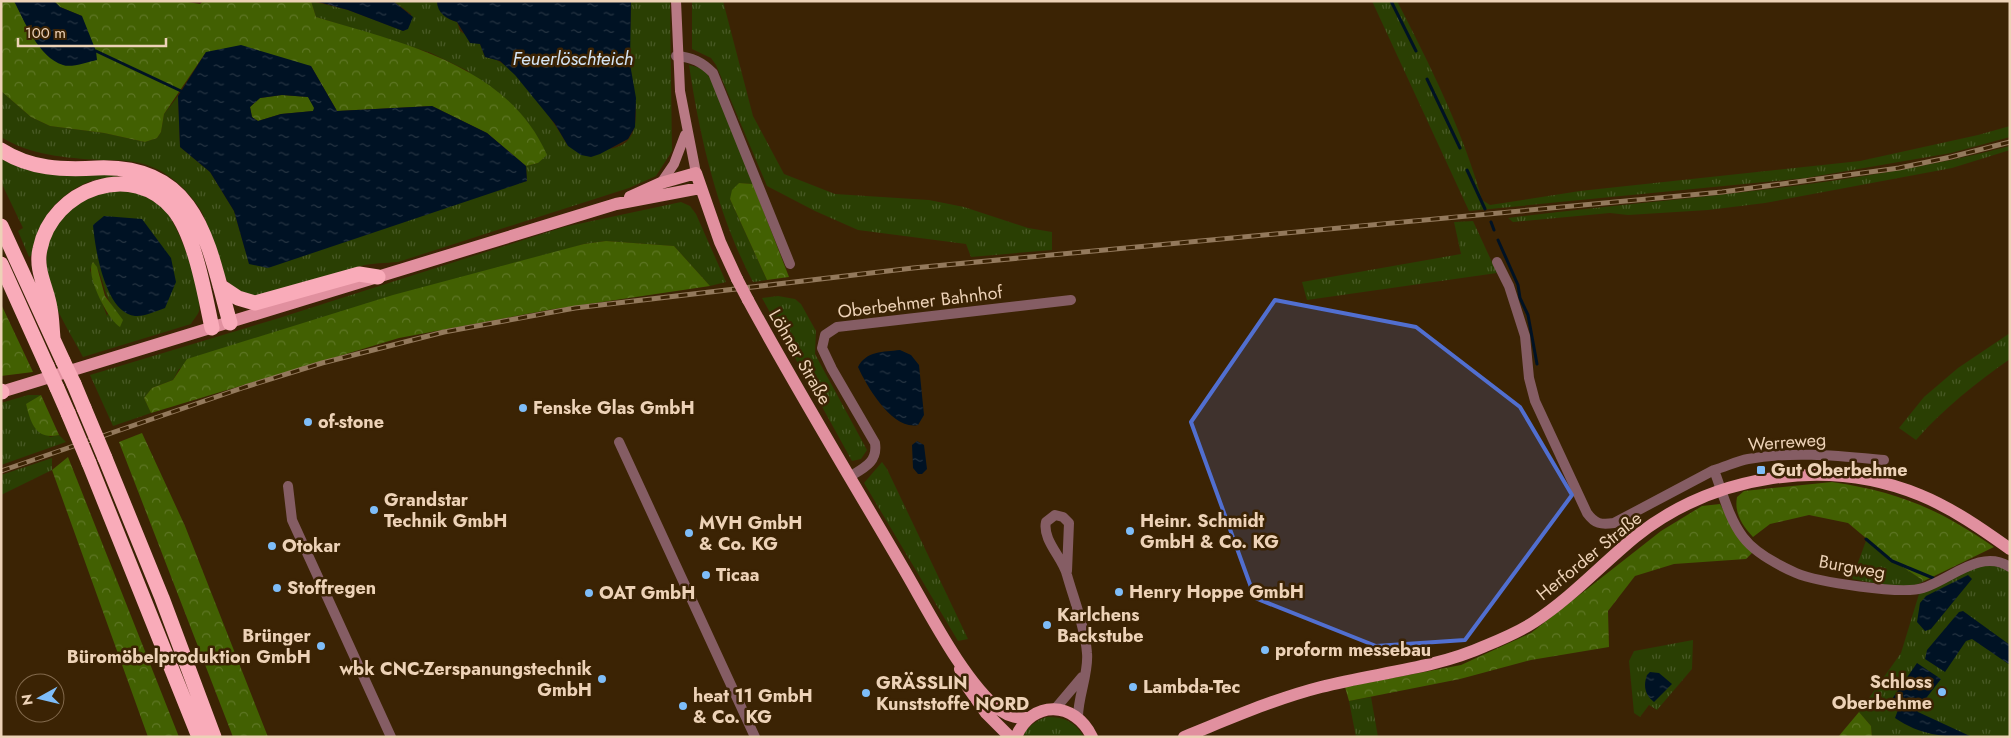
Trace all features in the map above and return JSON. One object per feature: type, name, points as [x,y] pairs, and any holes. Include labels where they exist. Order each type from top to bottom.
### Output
[{"type":"highway","points":[[1,150],[27,163],[42,167],[117,169],[144,173],[163,181],[184,198],[196,217],[220,286],[230,323]]},
{"type":"highway","points":[[53,338],[50,307],[40,271],[40,249],[47,228],[64,206],[88,190],[113,182],[138,185],[158,196],[174,210],[184,227],[193,252],[212,328]]},
{"type":"highway","points":[[1,226],[74,384],[105,458],[162,598],[214,737]]},
{"type":"highway","points":[[1,264],[89,463],[199,737]]},
{"type":"highway","points":[[220,286],[238,298],[255,303],[359,274],[378,277]]},
{"type":"highway","points":[[1,276],[19,301]]},
{"type":"main road","name":"Löhner Straße","points":[[676,1],[676,56],[686,132],[700,188],[720,242],[748,300],[849,477],[952,651],[973,680],[999,709],[1011,716],[1029,718]]},
{"type":"main road","points":[[661,183],[677,159],[686,132]]},
{"type":"main road","points":[[616,204],[661,183],[696,173]]},
{"type":"main road","points":[[2,392],[616,204],[700,188]]},
{"type":"main road","name":"Herforder Straße","points":[[1184,737],[1262,706],[1321,687],[1458,656],[1516,632],[1558,604],[1636,537],[1666,516],[1694,501],[1722,490],[1765,479],[1788,476],[1836,475],[1868,480],[1922,495],[1971,522],[2010,549]]},
{"type":"main road","name":"Löhner Straße","points":[[952,651],[967,686],[986,712],[1010,737]]},
{"type":"main road","points":[[1016,737],[1029,718],[1036,713],[1054,709],[1063,710],[1078,718],[1087,727],[1092,737]]},
{"type":"street","points":[[676,56],[686,56],[702,62],[713,73],[790,264]]},
{"type":"street","name":"Werreweg","points":[[1497,262],[1509,286],[1525,336],[1529,378],[1535,401],[1587,513],[1594,522],[1603,525],[1614,523],[1714,470],[1747,459],[1836,455],[1884,460]]},
{"type":"street","name":"Oberbehmer Bahnhof","points":[[849,477],[873,461],[876,454],[875,443],[825,355],[822,348],[825,335],[837,327],[1070,300]]},
{"type":"street","points":[[619,442],[755,737]]},
{"type":"street","points":[[1714,470],[1722,490]]},
{"type":"street","points":[[288,486],[292,520],[391,737]]},
{"type":"street","name":"Burgweg","points":[[1722,490],[1742,536],[1758,552],[1797,573],[1888,590],[1910,591],[1923,588],[1983,560],[1995,560],[2010,567]]},
{"type":"street","points":[[1067,571],[1070,526],[1066,518],[1055,515],[1046,522],[1046,531],[1067,571],[1083,627],[1088,655],[1078,702],[1078,718]]},
{"type":"street","points":[[1054,709],[1084,674]]},
{"type":"highlighted area","points":[[1275,300],[1416,327],[1520,407],[1572,495],[1465,640],[1376,646],[1255,598],[1191,422]]},
{"type":"green space","points":[[1,1],[14,1],[33,37],[51,58],[82,16],[60,7],[54,1],[182,1],[200,4],[203,1],[311,1],[316,17],[417,48],[449,62],[479,79],[507,99],[529,124],[547,155],[538,163],[526,166],[487,133],[432,106],[337,111],[311,66],[206,52],[164,114],[161,132],[157,138],[145,142],[104,133],[50,126],[31,117],[1,91]]},
{"type":"green space","points":[[311,1],[348,10],[404,31],[411,14],[393,1],[437,1],[439,9],[444,15],[457,22],[460,31],[480,44],[485,57],[498,61],[528,88],[568,146],[604,149],[614,148],[625,143],[632,135],[635,124],[635,98],[630,62],[631,1],[670,1],[672,151],[656,176],[629,188],[398,262],[361,266],[284,291],[254,296],[244,294],[234,288],[226,279],[220,268],[205,219],[200,209],[191,196],[166,174],[146,165],[133,162],[74,158],[36,152],[1,137],[1,91],[31,117],[50,126],[104,133],[145,142],[157,138],[161,132],[164,114],[178,96],[180,147],[210,172],[234,211],[249,263],[527,181],[526,166],[538,163],[468,71],[431,53],[316,17]]},
{"type":"green space","points":[[692,1],[723,1],[753,116],[784,174],[835,194],[929,200],[964,207],[1028,228],[1052,232],[1052,250],[971,257],[966,244],[858,230],[815,211],[767,186],[716,65],[711,58],[692,49]]},
{"type":"green space","points":[[1372,1],[1397,1],[1455,124],[1482,200],[1490,205],[1580,191],[1860,161],[2010,126],[2010,137],[1951,153],[1806,178],[1469,211]]},
{"type":"green space","points":[[689,65],[704,69],[713,83],[753,184],[739,183],[730,199],[767,280],[753,282],[720,204],[705,149]]},
{"type":"green space","points":[[282,95],[308,97],[315,108],[313,111],[281,114],[258,121],[252,117],[250,107],[260,98]]},
{"type":"green space","points":[[2010,146],[2010,150],[1952,168],[1765,203],[1708,210],[1628,215],[1610,213],[1513,222],[1508,218],[1823,182],[1948,161]]},
{"type":"green space","points":[[1,158],[101,175],[121,175],[91,181],[69,192],[60,200],[44,219],[35,242],[33,254],[29,257],[18,231],[23,228],[1,182]]},
{"type":"green space","points":[[739,183],[753,184],[789,277],[767,280],[730,199],[732,190]]},
{"type":"green space","points":[[125,189],[153,201],[163,208],[172,221],[184,246],[194,275],[198,289],[199,311],[191,324],[83,357],[50,291],[46,261],[48,246],[52,232],[59,220],[80,199],[97,191]],"holes":[[[93,262],[111,304],[107,316],[90,270]]]},
{"type":"green space","points":[[681,202],[690,206],[696,214],[726,282],[710,286],[674,246],[606,241],[584,244],[179,369],[173,380],[152,388],[144,398],[151,413],[113,426],[90,375],[276,319],[564,227]]},
{"type":"green space","points":[[1473,221],[1497,273],[1307,300],[1302,282],[1461,254],[1454,222]]},
{"type":"green space","points":[[606,241],[674,246],[710,286],[548,310],[399,338],[151,413],[144,398],[152,388],[173,380],[187,359],[393,295],[584,244]]},
{"type":"green space","points":[[93,262],[97,267],[105,296],[123,320],[120,327],[109,315],[94,286],[91,268]]},
{"type":"green space","points":[[778,296],[795,299],[801,304],[816,331],[815,354],[867,450],[861,459],[852,461],[762,298]]},
{"type":"green space","points":[[1,304],[33,372],[1,376]]},
{"type":"green space","points":[[2010,333],[2010,359],[1961,396],[1916,440],[1899,428],[1924,397],[1958,368]]},
{"type":"green space","points":[[28,395],[41,395],[26,405],[50,437],[59,435],[66,442],[1,465],[1,403]]},
{"type":"green space","points":[[41,395],[59,435],[51,436],[40,433],[30,418],[26,404]]},
{"type":"green space","points":[[142,433],[185,526],[268,737],[233,737],[119,442]]},
{"type":"green space","points":[[68,457],[179,737],[148,737],[52,470]]},
{"type":"green space","points":[[52,458],[52,470],[1,495],[1,475]]},
{"type":"green space","points":[[882,462],[968,639],[958,641],[864,483]]},
{"type":"green space","points":[[1832,482],[1878,491],[1918,504],[1955,522],[1994,547],[1924,581],[1892,560],[1848,523],[1809,515],[1770,524],[1753,537],[1745,528],[1738,514],[1737,497],[1744,491]]},
{"type":"green space","points":[[1720,504],[1739,539],[1753,552],[1746,559],[1674,564],[1635,576],[1608,611],[1609,647],[1531,660],[1460,679],[1349,701],[1345,687],[1461,665],[1531,633],[1661,531],[1702,506]]},
{"type":"green space","points":[[1867,538],[1892,560],[1924,581],[1909,586],[1899,586],[1852,579]]},
{"type":"green space","points":[[1995,563],[2010,571],[2010,737],[1872,737],[1871,726],[1859,712],[1901,653],[1919,594],[1975,566]]},
{"type":"green space","points":[[1693,640],[1692,669],[1657,710],[1649,705],[1640,717],[1634,713],[1629,661],[1634,651]]},
{"type":"green space","points":[[1371,697],[1378,737],[1356,737],[1349,701]]},
{"type":"green space","points":[[1859,712],[1871,726],[1872,737],[1838,737]]},
{"type":"green space","points":[[1047,717],[1069,721],[1084,737],[1022,737],[1032,724]]},
{"type":"water","points":[[14,1],[54,1],[60,7],[82,16],[96,51],[97,60],[70,66],[54,61],[46,55],[33,38]]},
{"type":"water","points":[[315,1],[393,1],[413,17],[408,29],[403,31],[348,10]]},
{"type":"water","name":"Feuerlöschteich","points":[[437,1],[631,1],[630,64],[636,98],[635,127],[628,139],[591,157],[581,155],[568,146],[555,124],[515,75],[500,61],[485,57],[480,44],[470,43],[457,22],[446,17],[441,12]]},
{"type":"water","points":[[241,45],[311,66],[337,111],[432,106],[487,133],[526,166],[527,181],[268,268],[249,264],[234,211],[210,172],[180,147],[178,96],[206,52]],"holes":[[[282,95],[308,97],[314,108],[313,111],[281,114],[258,121],[252,117],[250,107],[260,98]]]},
{"type":"water","points":[[104,216],[142,219],[171,258],[176,282],[165,308],[146,315],[135,316],[125,312],[116,304],[109,292],[99,263],[94,235],[93,225]]},
{"type":"water","points":[[900,350],[911,355],[919,365],[924,415],[918,425],[909,425],[890,415],[874,396],[858,367],[870,355]]},
{"type":"water","points":[[917,441],[924,445],[927,469],[922,474],[918,474],[913,468],[912,445]]},
{"type":"water","points":[[1968,575],[1972,579],[1931,629],[1925,631],[1917,622],[1920,603],[1926,596]]},
{"type":"water","points":[[1963,611],[2010,645],[2010,665],[1972,639],[1966,641],[1945,672],[1925,659],[1927,650],[1959,612]]},
{"type":"water","points":[[1917,663],[1941,679],[1917,710],[1918,712],[1972,737],[1932,734],[1904,724],[1895,718],[1898,710],[1892,699]]},
{"type":"water","points":[[1650,672],[1659,673],[1672,684],[1654,702],[1645,687],[1647,675]]},
{"type":"waterway","points":[[1391,1],[1416,51]]},
{"type":"waterway","points":[[96,51],[181,91]]},
{"type":"waterway","points":[[1427,79],[1460,148]]},
{"type":"waterway","points":[[1467,170],[1485,209]]},
{"type":"waterway","points":[[1491,222],[1494,230]]},
{"type":"waterway","points":[[1498,240],[1518,285],[1520,298],[1528,315],[1537,364]]},
{"type":"waterway","points":[[1866,539],[1892,561],[1933,578]]},
{"type":"railway","points":[[1,471],[245,387],[322,363],[444,332],[575,308],[913,268],[1722,192],[1899,168],[2010,142]]},
{"type":"place","name":"Fenske Glas GmbH","points":[[523,408]]},
{"type":"place","name":"of-stone","points":[[308,422]]},
{"type":"place","name":"Gut Oberbehme","points":[[1761,470]]},
{"type":"place","name":"Grandstar Technik GmbH","points":[[374,510]]},
{"type":"place","name":"Heinr. Schmidt GmbH & Co. KG","points":[[1130,531]]},
{"type":"place","name":"MVH GmbH & Co. KG","points":[[689,533]]},
{"type":"place","name":"Otokar","points":[[272,546]]},
{"type":"place","name":"Ticaa","points":[[706,575]]},
{"type":"place","name":"Stoffregen","points":[[277,588]]},
{"type":"place","name":"Henry Hoppe GmbH","points":[[1119,592]]},
{"type":"place","name":"OAT GmbH","points":[[589,593]]},
{"type":"place","name":"Karlchens Backstube","points":[[1047,625]]},
{"type":"place","name":"Brünger Büromöbelproduktion GmbH","points":[[321,646]]},
{"type":"place","name":"proform messebau","points":[[1265,650]]},
{"type":"place","name":"wbk CNC-Zerspanungstechnik GmbH","points":[[602,679]]},
{"type":"place","name":"Lambda-Tec","points":[[1133,687]]},
{"type":"place","name":"Schloss Oberbehme","points":[[1942,692]]},
{"type":"place","name":"GRÄSSLIN Kunststoffe NORD","points":[[866,693]]},
{"type":"place","name":"heat 11 GmbH & Co. KG","points":[[683,706]]}]
